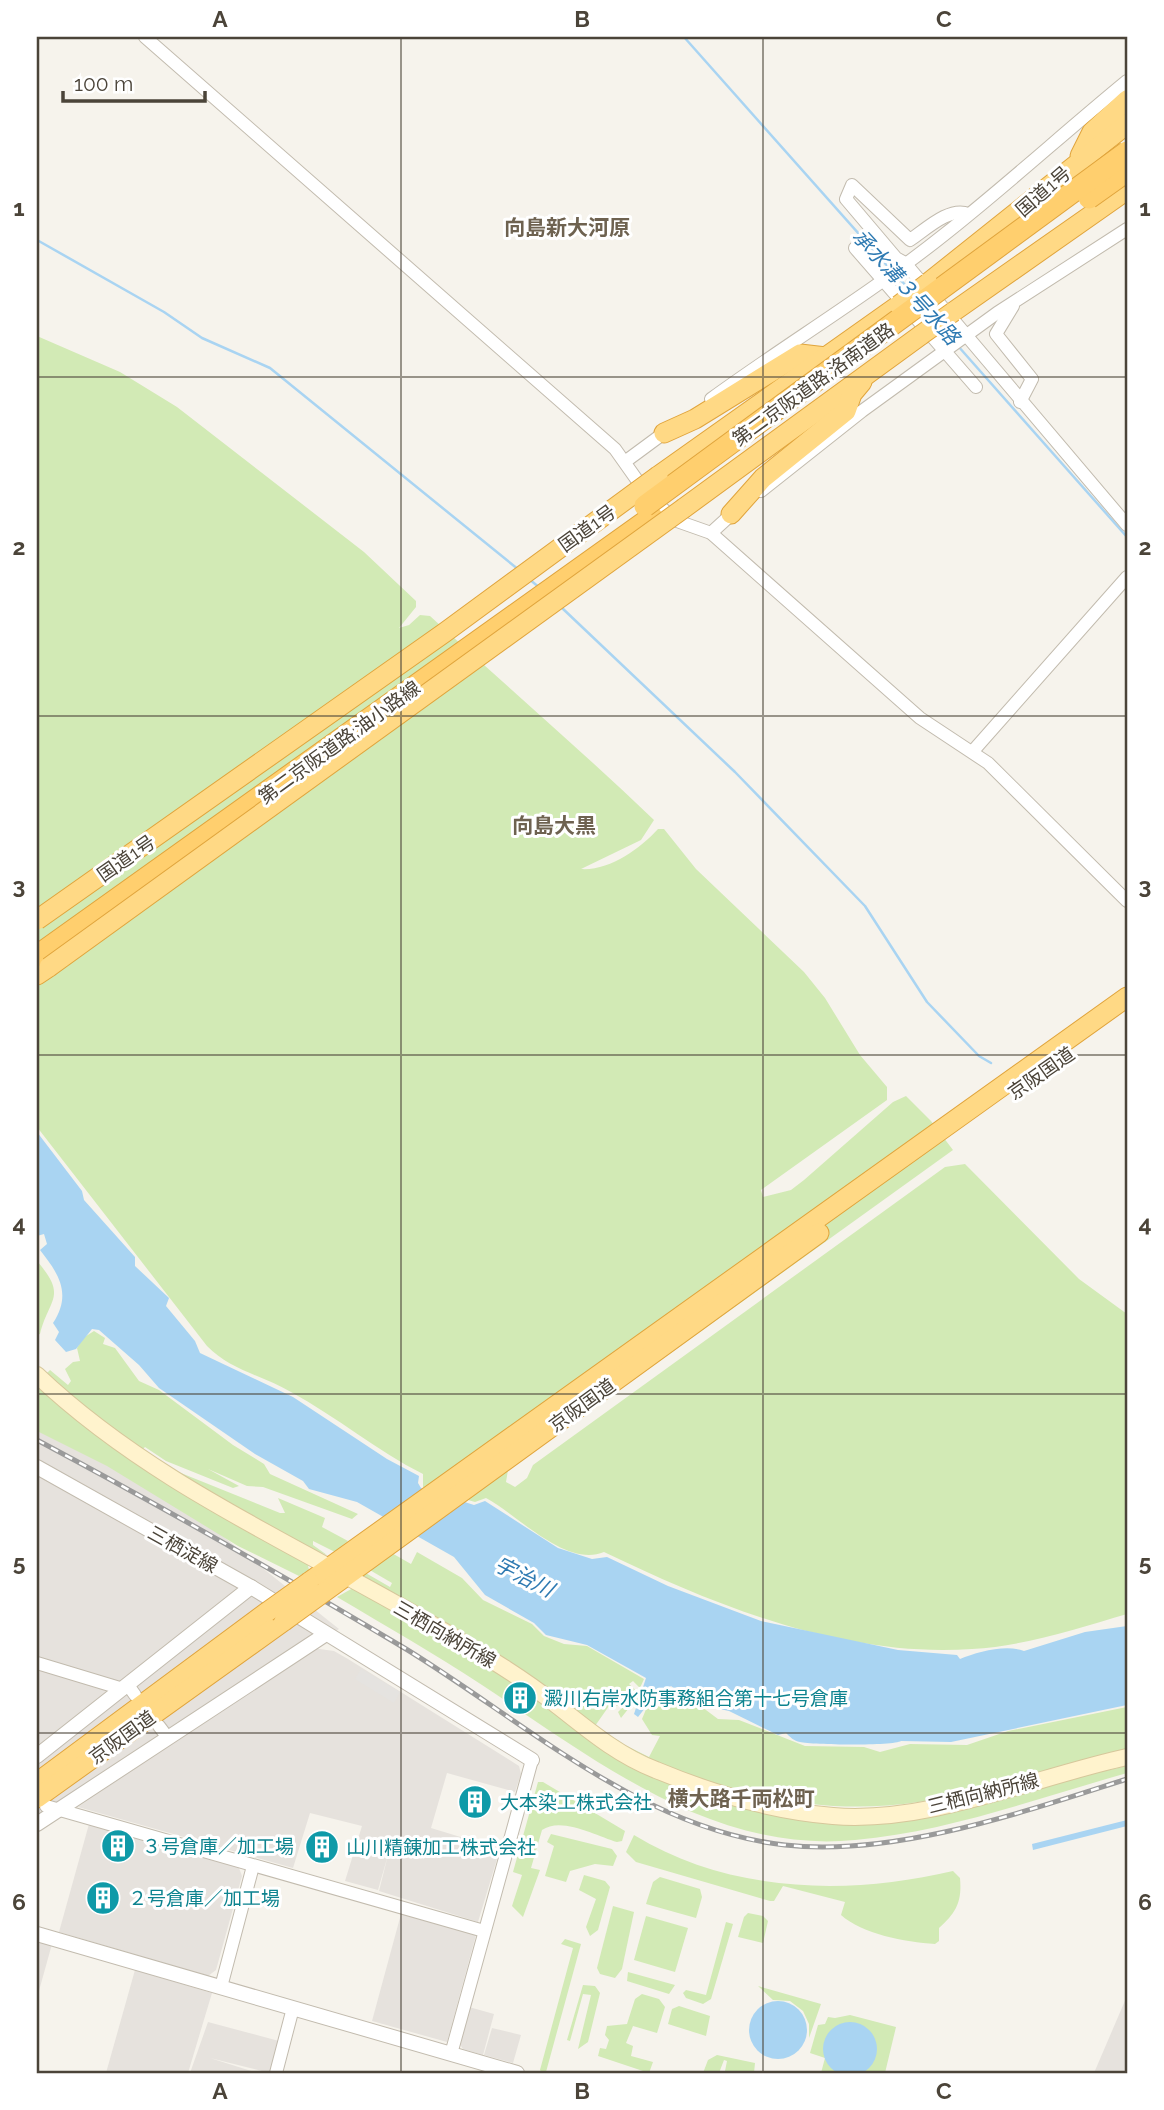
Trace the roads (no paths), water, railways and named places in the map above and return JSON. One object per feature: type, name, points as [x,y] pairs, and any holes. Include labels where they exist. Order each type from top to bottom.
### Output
[{"type":"highway","points":[[1076,162],[1092,132],[1127,100]]},
{"type":"highway","name":"国道1号","points":[[37,920],[433,641],[658,476],[928,284],[1019,212],[1076,162],[1127,124]]},
{"type":"highway","name":"第二京阪道路;洛南道路","points":[[636,520],[1127,152]]},
{"type":"highway","name":"第二京阪道路;洛南道路","points":[[636,520],[1127,171]]},
{"type":"highway","points":[[41,966],[1127,190]]},
{"type":"highway","points":[[1106,205],[1127,207]]},
{"type":"highway","points":[[664,433],[695,419],[800,354],[826,357]]},
{"type":"highway","points":[[732,514],[763,478],[846,411],[852,394],[866,375]]},
{"type":"highway","name":"第二京阪道路;油小路線","points":[[37,941],[636,520]]},
{"type":"highway","name":"第二京阪道路;油小路線","points":[[41,966],[636,520]]},
{"type":"highway","name":"京阪国道","points":[[47,1805],[341,1569],[977,1111],[1127,997]]},
{"type":"highway","name":"京阪国道","points":[[977,1111],[1127,1012]]},
{"type":"highway","name":"京阪国道","points":[[37,1782],[282,1616],[317,1587]]},
{"type":"main road","name":"三栖向納所線","points":[[37,1375],[68,1404],[145,1459],[244,1521],[341,1569],[454,1637],[553,1702],[589,1733],[655,1770],[760,1803],[836,1816],[890,1814],[937,1807],[1127,1757]]},
{"type":"street","points":[[145,37],[626,461],[649,497],[658,505],[677,521],[711,533],[920,718],[973,751],[1127,901]]},
{"type":"street","points":[[626,461],[903,265],[1127,80]]},
{"type":"street","points":[[968,214],[956,213],[938,220],[911,240],[852,185],[846,199],[1127,525]]},
{"type":"street","points":[[711,533],[862,411],[964,337],[1127,229]]},
{"type":"street","points":[[855,248],[976,387]]},
{"type":"street","points":[[1015,303],[996,334],[1032,379],[1020,402]]},
{"type":"street","points":[[973,751],[1127,577]]},
{"type":"street","name":"三栖淀線","points":[[37,1467],[251,1587],[282,1616],[327,1634],[532,1760]]},
{"type":"street","points":[[37,1756],[129,1690],[251,1587]]},
{"type":"street","points":[[37,1824],[47,1805],[327,1634]]},
{"type":"street","points":[[37,1663],[129,1690]]},
{"type":"street","points":[[451,2054],[532,1760]]},
{"type":"street","points":[[47,1805],[484,1931]]},
{"type":"street","points":[[221,1987],[253,1866]]},
{"type":"street","points":[[37,1934],[517,2073]]},
{"type":"street","points":[[276,2073],[293,2008]]},
{"type":"water","name":"宇治川","points":[[37,1132],[82,1191],[84,1200],[135,1257],[135,1266],[169,1298],[166,1306],[195,1341],[200,1353],[293,1397],[387,1459],[419,1476],[418,1483],[421,1488],[474,1505],[485,1501],[558,1548],[592,1559],[607,1557],[668,1586],[761,1621],[898,1650],[957,1655],[960,1659],[1000,1649],[1024,1651],[1085,1632],[1127,1626],[1127,1705],[951,1742],[820,1744],[798,1741],[786,1733],[778,1735],[729,1711],[706,1706],[671,1686],[653,1698],[638,1717],[634,1714],[646,1678],[587,1645],[546,1635],[534,1623],[485,1595],[454,1557],[357,1502],[309,1489],[303,1481],[255,1454],[159,1388],[139,1365],[99,1330],[92,1329],[76,1349],[66,1352],[55,1340],[59,1332],[53,1323],[62,1303],[61,1285],[53,1267],[40,1250],[47,1244],[44,1234],[37,1236]]},
{"type":"water","points":[[1127,1820],[1127,1826],[1033,1850],[1032,1844]]},
{"type":"water","points":[[778,2001],[794,2006],[802,2014],[807,2030],[802,2046],[794,2054],[778,2059],[762,2054],[754,2046],[749,2030],[754,2014],[762,2006]]},
{"type":"water","points":[[850,2022],[869,2030],[877,2049],[869,2068],[850,2076],[831,2068],[823,2049],[831,2030]]},
{"type":"waterway","name":"承水溝３号水路","points":[[684,37],[891,270]]},
{"type":"waterway","points":[[37,240],[164,312],[202,338],[270,368],[519,570]]},
{"type":"waterway","name":"承水溝３号水路","points":[[896,275],[908,288]]},
{"type":"waterway","name":"承水溝３号水路","points":[[944,330],[954,341]]},
{"type":"waterway","name":"承水溝３号水路","points":[[958,346],[1127,537]]},
{"type":"waterway","points":[[529,579],[540,588]]},
{"type":"waterway","points":[[561,607],[735,772],[865,906],[927,1002],[979,1056],[991,1063]]},
{"type":"railway","points":[[37,1440],[223,1542],[406,1649],[540,1739],[633,1795],[682,1818],[732,1835],[785,1845],[827,1847],[914,1838],[1002,1818],[1127,1779]]},
{"type":"place","name":"澱川右岸水防事務組合第十七号倉庫","points":[[520,1698]]},
{"type":"place","name":"大本染工株式会社","points":[[475,1802]]},
{"type":"place","name":"３号倉庫／加工場","points":[[118,1846]]},
{"type":"place","name":"山川精錬加工株式会社","points":[[322,1847]]},
{"type":"place","name":"２号倉庫／加工場","points":[[103,1898]]},
{"type":"district","name":"向島新大河原","points":[[567,228]]},
{"type":"district","name":"向島大黒","points":[[554,826]]},
{"type":"district","name":"横大路千両松町","points":[[741,1799]]}]
